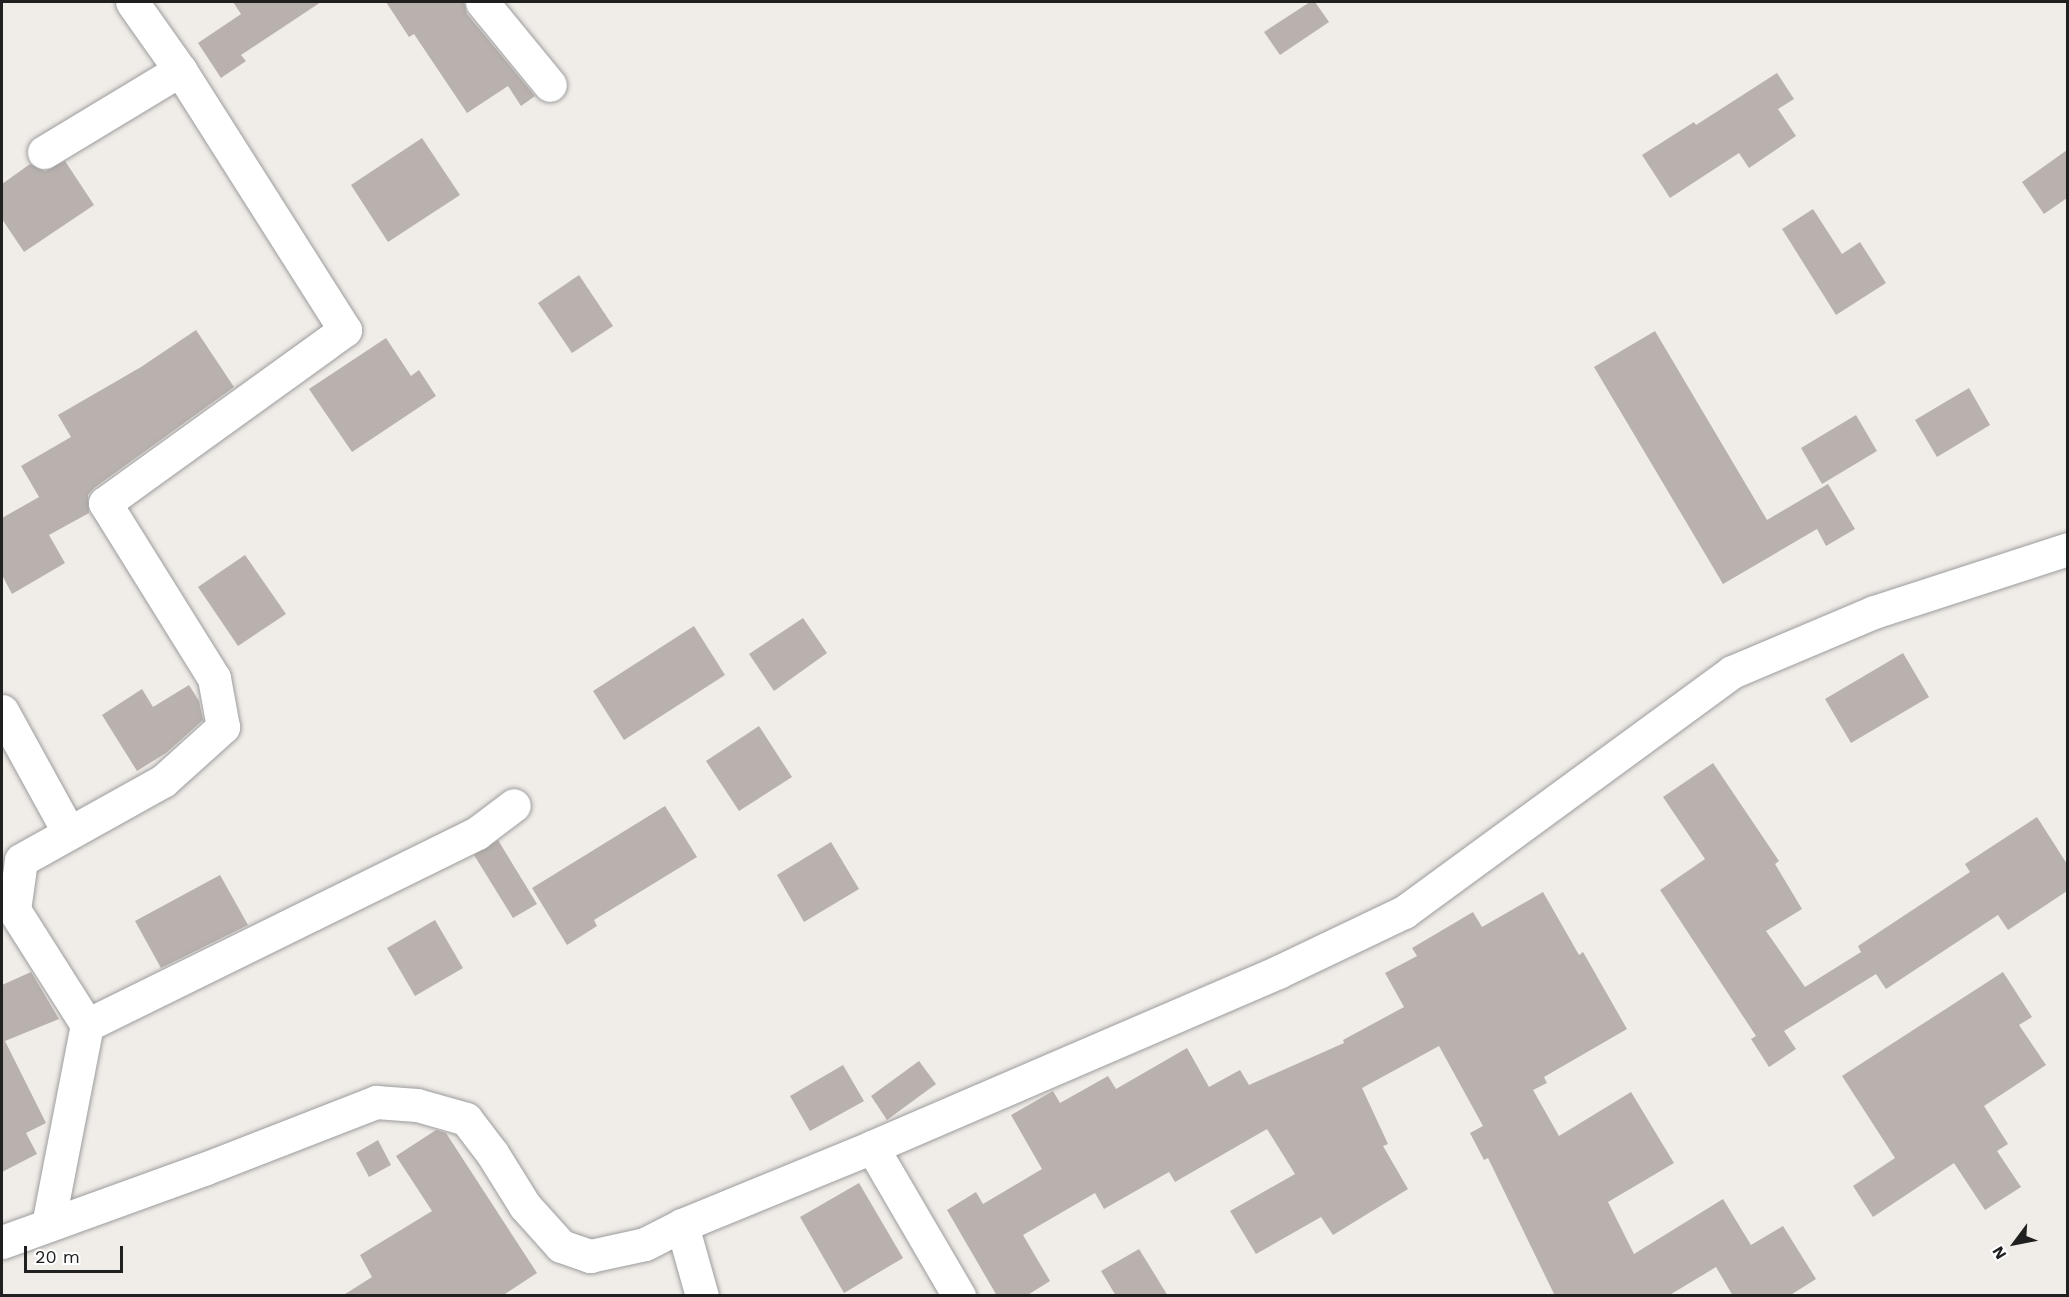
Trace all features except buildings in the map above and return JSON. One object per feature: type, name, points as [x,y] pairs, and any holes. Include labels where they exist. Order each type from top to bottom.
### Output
[{"type":"street","points":[[48,1225],[87,1025],[14,910],[21,860],[163,781],[223,728],[214,678],[105,503],[345,330],[180,70],[132,2]]},
{"type":"street","points":[[482,2],[550,85]]},
{"type":"street","points":[[44,152],[180,70]]},
{"type":"street","points":[[2,1242],[204,1170],[376,1102],[417,1105],[466,1119],[492,1153],[525,1206],[561,1246],[590,1256],[645,1244],[682,1225],[872,1147],[1278,972],[1404,912],[1732,672],[1874,612],[2067,549]]},
{"type":"street","points":[[2,711],[69,833]]},
{"type":"street","points":[[87,1025],[477,833],[514,805]]},
{"type":"street","points":[[872,1147],[959,1296]]},
{"type":"street","points":[[682,1225],[702,1296]]}]
